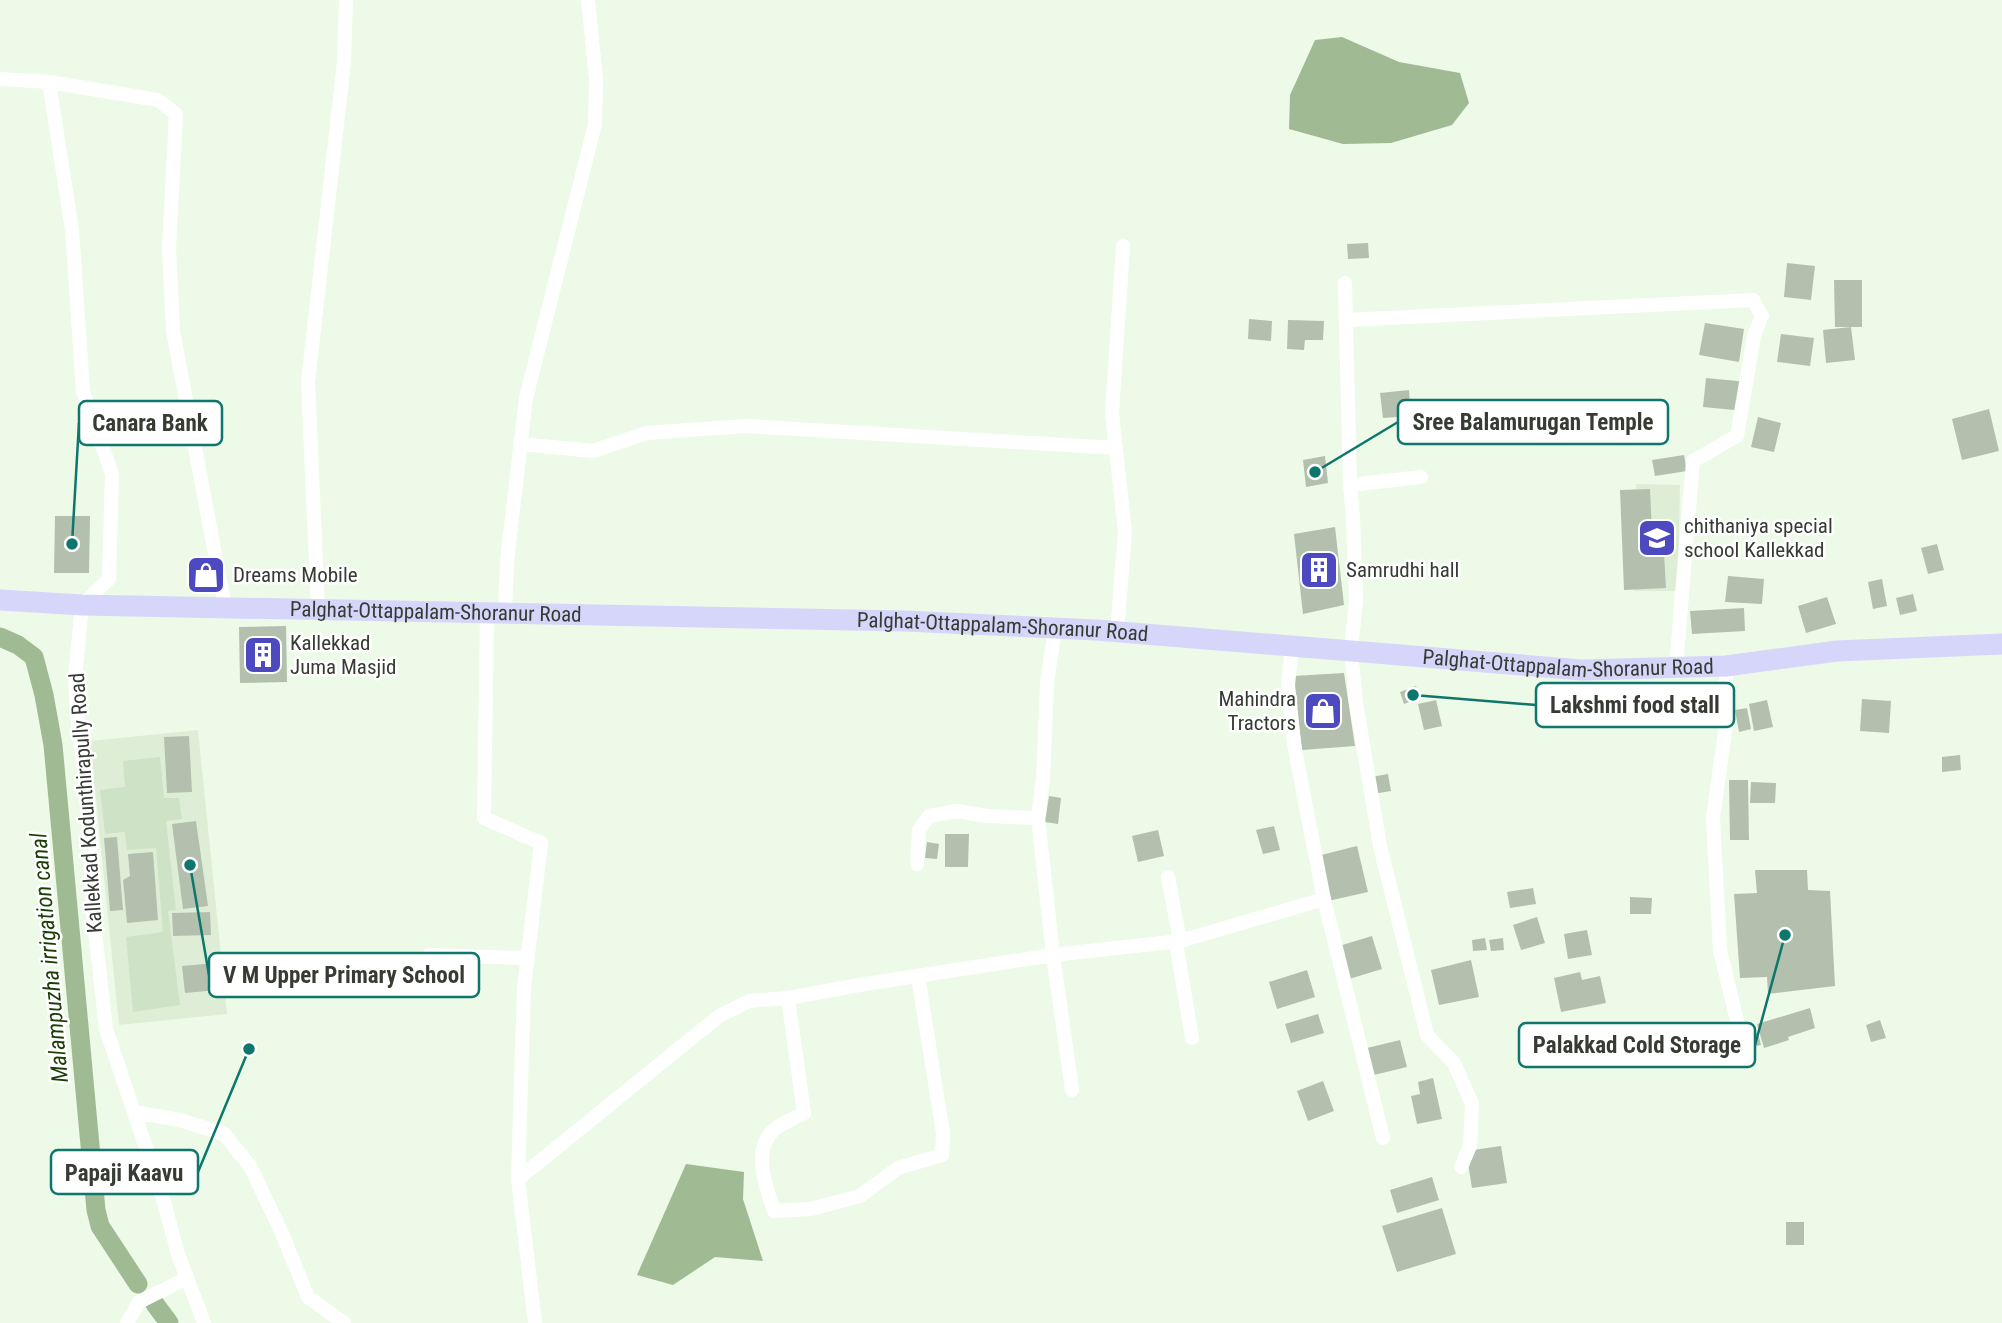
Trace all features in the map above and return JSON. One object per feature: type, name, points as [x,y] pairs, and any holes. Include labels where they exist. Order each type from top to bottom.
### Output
[{"type":"main road","name":"Palghat-Ottappalam-Shoranur Road","points":[[0,600],[82,606],[905,621],[1117,632],[1582,670],[1726,666],[1837,651],[2002,644]]},
{"type":"street","points":[[318,609],[308,382],[344,62],[346,0]]},
{"type":"street","points":[[535,1323],[518,1179],[524,988],[541,843],[484,818],[496,613],[507,561],[526,398],[595,124],[596,79],[589,0]]},
{"type":"street","points":[[0,79],[50,82],[158,100],[176,114],[170,248],[173,331],[225,607]]},
{"type":"street","points":[[50,82],[72,230],[83,391],[112,474],[109,579],[82,606]]},
{"type":"street","points":[[1117,632],[1125,532],[1112,413],[1123,246]]},
{"type":"street","points":[[1345,283],[1356,600],[1352,651],[1356,703],[1380,846],[1427,1035],[1454,1063],[1472,1104],[1470,1146],[1461,1167]]},
{"type":"street","points":[[1346,320],[1753,300],[1762,316],[1754,336],[1737,436],[1693,461],[1676,667]]},
{"type":"street","points":[[520,444],[593,451],[647,433],[745,426],[1116,448]]},
{"type":"street","points":[[1350,485],[1421,477]]},
{"type":"street","name":"Kallekkad Kodunthirapully Road","points":[[82,606],[75,677],[88,791],[93,914],[106,1029],[162,1195],[178,1254],[204,1323]]},
{"type":"street","points":[[1055,629],[1047,682],[1043,779],[1038,818],[1053,955],[1072,1090]]},
{"type":"street","points":[[1292,646],[1288,685],[1294,743],[1324,899],[1383,1138]]},
{"type":"street","points":[[1726,666],[1726,725],[1713,818],[1720,950],[1738,1025]]},
{"type":"street","points":[[917,864],[919,830],[929,816],[957,811],[987,816],[1038,818]]},
{"type":"street","points":[[1168,877],[1192,1038]]},
{"type":"street","points":[[518,1179],[719,1016],[749,1001],[788,999],[1053,955],[1178,942],[1324,899]]},
{"type":"street","points":[[429,954],[528,958]]},
{"type":"street","points":[[788,999],[804,1113],[774,1130],[762,1146],[765,1184],[774,1211],[811,1209],[860,1196],[898,1168],[942,1155],[943,1133],[918,976]]},
{"type":"street","points":[[134,1112],[180,1120],[225,1134],[250,1166],[308,1297],[344,1323]]},
{"type":"street","points":[[127,1323],[139,1302],[187,1278]]},
{"type":"shaded area","points":[[1342,37],[1399,62],[1460,73],[1469,103],[1452,125],[1391,143],[1343,144],[1289,129],[1290,95],[1315,40]]},
{"type":"shaded area","name":"chithaniya special school Kallekkad","points":[[1636,484],[1680,485],[1678,591],[1634,591]]},
{"type":"shaded area","points":[[198,730],[227,1014],[119,1025],[90,741]]},
{"type":"shaded area","points":[[160,757],[164,798],[179,798],[182,819],[166,821],[176,910],[168,911],[180,1005],[133,1012],[126,937],[163,932],[156,848],[127,850],[125,832],[105,834],[100,790],[125,787],[123,761]]},
{"type":"shaded area","points":[[686,1164],[744,1172],[743,1199],[763,1261],[715,1257],[673,1285],[637,1275]]},
{"type":"building","points":[[1368,243],[1369,258],[1348,259],[1347,244]]},
{"type":"building","points":[[1787,263],[1815,266],[1811,300],[1784,297]]},
{"type":"building","points":[[1834,280],[1862,280],[1862,327],[1835,327]]},
{"type":"building","points":[[1249,319],[1272,321],[1271,341],[1248,339]]},
{"type":"building","points":[[1288,320],[1324,321],[1323,340],[1305,340],[1304,350],[1287,349]]},
{"type":"building","points":[[1705,323],[1744,329],[1739,362],[1699,355]]},
{"type":"building","points":[[1851,327],[1855,360],[1826,363],[1823,330]]},
{"type":"building","points":[[1781,334],[1814,338],[1810,366],[1777,362]]},
{"type":"building","points":[[1706,378],[1748,382],[1745,411],[1703,407]]},
{"type":"building","points":[[1409,390],[1411,416],[1383,418],[1380,393]]},
{"type":"building","points":[[1989,409],[1999,451],[1962,460],[1952,419]]},
{"type":"building","points":[[1758,417],[1781,423],[1774,452],[1751,447]]},
{"type":"building","points":[[1684,455],[1687,471],[1655,476],[1652,460]]},
{"type":"building","points":[[1325,456],[1328,483],[1306,487],[1303,460]]},
{"type":"building","points":[[1650,489],[1653,554],[1664,553],[1666,588],[1624,590],[1620,490]]},
{"type":"building","points":[[55,516],[90,516],[89,573],[54,573]]},
{"type":"building","name":"Samrudhi hall","points":[[1335,527],[1344,605],[1303,614],[1294,534]]},
{"type":"building","points":[[1937,544],[1944,570],[1928,574],[1921,548]]},
{"type":"building","points":[[1728,576],[1764,579],[1762,604],[1725,602]]},
{"type":"building","points":[[1882,579],[1887,606],[1873,609],[1868,582]]},
{"type":"building","points":[[1913,594],[1917,611],[1900,615],[1896,598]]},
{"type":"building","points":[[1827,597],[1836,624],[1806,633],[1798,606]]},
{"type":"building","points":[[1744,608],[1745,631],[1692,634],[1690,611]]},
{"type":"building","name":"Kallekkad Juma Masjid","points":[[286,626],[287,682],[240,683],[239,627]]},
{"type":"building","name":"Mahindra Tractors","points":[[1344,673],[1355,746],[1302,750],[1293,676]]},
{"type":"building","points":[[1416,686],[1420,698],[1404,704],[1400,692]]},
{"type":"building","points":[[1862,699],[1891,701],[1889,733],[1860,731]]},
{"type":"building","points":[[1436,700],[1442,726],[1424,730],[1418,704]]},
{"type":"building","points":[[1767,700],[1773,727],[1754,731],[1749,704]]},
{"type":"building","points":[[1747,708],[1751,729],[1739,732],[1735,710]]},
{"type":"building","points":[[189,736],[192,792],[167,793],[164,737]]},
{"type":"building","points":[[1960,755],[1961,770],[1942,772],[1942,757]]},
{"type":"building","points":[[1388,774],[1391,791],[1373,794],[1371,777]]},
{"type":"building","points":[[1729,780],[1748,780],[1749,840],[1730,840]]},
{"type":"building","points":[[1751,782],[1776,783],[1775,803],[1750,803]]},
{"type":"building","points":[[1049,796],[1061,798],[1058,824],[1045,822]]},
{"type":"building","points":[[196,821],[208,906],[183,909],[172,824]]},
{"type":"building","points":[[1274,826],[1280,850],[1263,854],[1256,830]]},
{"type":"building","points":[[1158,830],[1164,856],[1138,862],[1132,836]]},
{"type":"building","points":[[945,834],[969,834],[968,867],[945,867]]},
{"type":"building","points":[[117,837],[123,910],[110,911],[104,838]]},
{"type":"building","points":[[927,842],[939,844],[937,859],[925,858]]},
{"type":"building","points":[[1357,846],[1368,892],[1328,901],[1317,856]]},
{"type":"building","points":[[153,852],[158,920],[127,923],[123,880],[130,876],[128,854]]},
{"type":"building","points":[[1755,870],[1807,870],[1808,890],[1830,891],[1835,986],[1768,994],[1767,977],[1740,978],[1734,894],[1757,893]]},
{"type":"building","points":[[1533,888],[1536,904],[1510,908],[1507,892]]},
{"type":"building","points":[[1630,897],[1652,898],[1651,914],[1630,914]]},
{"type":"building","points":[[210,912],[211,935],[173,936],[172,913]]},
{"type":"building","points":[[1537,917],[1545,943],[1521,950],[1513,925]]},
{"type":"building","points":[[1587,930],[1592,955],[1568,959],[1564,934]]},
{"type":"building","points":[[1372,936],[1382,969],[1349,979],[1339,946]]},
{"type":"building","points":[[1485,938],[1487,950],[1473,951],[1472,940]]},
{"type":"building","points":[[1503,938],[1504,950],[1491,951],[1489,940]]},
{"type":"building","points":[[1471,960],[1479,997],[1439,1005],[1431,970]]},
{"type":"building","points":[[215,963],[218,990],[185,993],[182,966]]},
{"type":"building","points":[[1307,970],[1315,997],[1277,1009],[1269,982]]},
{"type":"building","points":[[1580,972],[1582,980],[1600,976],[1606,1003],[1561,1012],[1554,978]]},
{"type":"building","points":[[1810,1008],[1815,1028],[1764,1048],[1757,1024]]},
{"type":"building","points":[[1318,1014],[1324,1033],[1291,1043],[1285,1024]]},
{"type":"building","points":[[1880,1020],[1886,1038],[1871,1042],[1866,1025]]},
{"type":"building","points":[[1758,1033],[1761,1045],[1745,1048],[1743,1035]]},
{"type":"building","points":[[1400,1040],[1407,1067],[1374,1075],[1367,1048]]},
{"type":"building","points":[[1433,1078],[1442,1119],[1417,1124],[1411,1096],[1420,1094],[1418,1082]]},
{"type":"building","points":[[1323,1081],[1334,1111],[1308,1121],[1297,1091]]},
{"type":"building","points":[[1501,1146],[1507,1183],[1472,1188],[1466,1151]]},
{"type":"building","points":[[1432,1177],[1439,1200],[1397,1213],[1390,1190]]},
{"type":"building","points":[[1442,1208],[1456,1254],[1397,1272],[1382,1226]]},
{"type":"building","points":[[1786,1222],[1804,1222],[1804,1245],[1786,1245]]},
{"type":"waterway","name":"Malampuzha irrigation canal","points":[[0,637],[18,645],[34,657],[44,695],[53,745],[96,1210],[100,1226],[138,1284]]},
{"type":"waterway","name":"Malampuzha irrigation canal","points":[[155,1304],[169,1323]]},
{"type":"place","name":"Sree Balamurugan Temple","points":[[1315,472]]},
{"type":"place","name":"chithaniya special school Kallekkad","points":[[1657,538]]},
{"type":"place","name":"Canara Bank","points":[[72,544]]},
{"type":"place","name":"Samrudhi hall","points":[[1319,570]]},
{"type":"place","name":"Dreams Mobile","points":[[206,575]]},
{"type":"place","name":"Kallekkad Juma Masjid","points":[[263,655]]},
{"type":"place","name":"Lakshmi food stall","points":[[1413,695]]},
{"type":"place","name":"Mahindra Tractors","points":[[1323,711]]},
{"type":"place","name":"V M Upper Primary School","points":[[190,865]]},
{"type":"place","name":"Palakkad Cold Storage","points":[[1785,935]]},
{"type":"place","name":"Papaji Kaavu","points":[[249,1049]]}]
